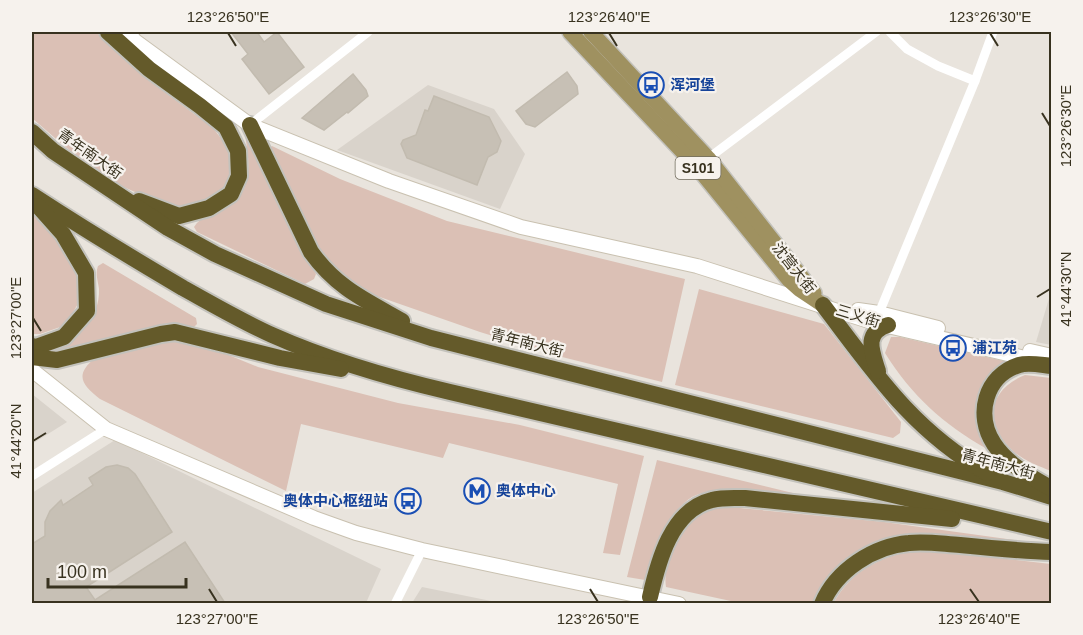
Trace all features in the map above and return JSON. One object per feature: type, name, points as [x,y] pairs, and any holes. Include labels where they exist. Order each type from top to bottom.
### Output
[{"type":"highway","points":[[106,187],[179,216],[209,208],[231,194],[239,176],[240,165],[238,150],[226,127],[201,105],[150,69],[108,32]]},
{"type":"highway","points":[[250,125],[311,252],[320,266],[348,291],[431,338]]},
{"type":"highway","name":"青年南大街","points":[[32,132],[52,151],[168,228],[226,259],[326,304],[431,338],[1003,482],[1052,498]]},
{"type":"highway","points":[[32,196],[63,234],[86,273],[87,311],[64,337],[36,347],[32,346]]},
{"type":"highway","points":[[32,196],[111,246],[241,320],[284,340],[405,381]]},
{"type":"highway","points":[[823,305],[881,380],[925,430],[968,462],[1003,482]]},
{"type":"highway","points":[[881,320],[874,333],[871,348],[881,380]]},
{"type":"highway","points":[[32,357],[57,360],[175,332],[280,358],[405,381],[1052,532]]},
{"type":"highway","points":[[1052,365],[1022,364],[1005,373],[991,386],[984,409],[986,428],[998,449],[1026,474],[1052,489]]},
{"type":"highway","points":[[649,600],[662,553],[676,528],[692,510],[713,499],[745,498],[1020,526]]},
{"type":"highway","points":[[822,603],[832,585],[854,565],[880,551],[900,544],[931,543],[1052,552]]},
{"type":"main road","name":"沈营大街","points":[[570,32],[703,163]]},
{"type":"main road","name":"沈营大街","points":[[591,32],[703,163],[789,280],[823,305]]},
{"type":"street","name":"三义街","points":[[128,32],[135,41],[250,125],[389,182],[521,227],[697,266],[823,305],[1052,365]]},
{"type":"street","points":[[250,125],[368,32]]},
{"type":"street","points":[[703,163],[876,32]]},
{"type":"street","points":[[890,32],[907,49],[938,66],[975,81]]},
{"type":"street","points":[[881,320],[993,32]]},
{"type":"street","name":"三义街","points":[[881,320],[1052,356]]},
{"type":"street","points":[[32,370],[106,429],[314,518],[356,533],[422,550],[649,600],[679,603]]},
{"type":"street","points":[[32,476],[106,429]]},
{"type":"street","points":[[395,603],[422,550]]},
{"type":"shaded area","points":[[32,32],[96,32],[148,80],[213,128],[223,141],[226,140],[231,159],[230,177],[224,189],[206,203],[183,208],[144,196],[108,180],[63,145],[32,118]]},
{"type":"shaded area","points":[[428,85],[494,109],[525,154],[500,209],[337,150]]},
{"type":"shaded area","points":[[245,135],[316,274],[314,279],[305,284],[197,232],[194,227],[203,218],[232,204],[245,187],[248,157]]},
{"type":"shaded area","points":[[272,146],[340,179],[447,221],[685,279],[662,382],[562,357],[480,332],[374,295],[352,283],[333,269],[319,251],[269,148]]},
{"type":"shaded area","points":[[32,212],[48,225],[80,271],[80,300],[66,325],[40,334],[32,334]]},
{"type":"shaded area","points":[[103,263],[196,318],[197,324],[193,328],[52,353],[52,349],[78,333],[91,318],[98,300],[97,269]]},
{"type":"shaded area","points":[[699,289],[824,324],[901,422],[900,433],[893,438],[675,385]]},
{"type":"shaded area","points":[[1051,292],[1051,345],[1036,342]]},
{"type":"shaded area","points":[[891,337],[900,337],[1008,362],[978,401],[978,420],[987,449],[956,430],[906,383],[885,353]]},
{"type":"shaded area","points":[[169,338],[214,349],[258,367],[398,403],[520,425],[644,456],[620,555],[603,553],[618,484],[449,443],[443,458],[301,424],[286,491],[100,399],[85,384],[84,370],[95,358]]},
{"type":"shaded area","points":[[1025,375],[1051,378],[1051,471],[1027,461],[1014,452],[1004,442],[994,420],[996,399],[1012,382]]},
{"type":"shaded area","points":[[32,394],[67,422],[32,444]]},
{"type":"shaded area","points":[[115,440],[381,569],[366,603],[32,604],[32,493]]},
{"type":"shaded area","points":[[657,460],[801,495],[740,489],[717,490],[696,495],[683,504],[668,524],[657,546],[645,580],[627,577]]},
{"type":"shaded area","points":[[719,506],[884,522],[1029,542],[1026,545],[886,543],[816,603],[740,603],[666,587],[670,556],[680,536],[694,519]]},
{"type":"shaded area","points":[[926,550],[1051,564],[1051,603],[833,604],[850,581],[872,565],[898,554]]},
{"type":"shaded area","points":[[422,587],[501,603],[412,603]]},
{"type":"building","points":[[231,32],[257,32],[264,42],[277,32],[304,67],[269,94],[242,59],[248,54]]},
{"type":"building","points":[[567,72],[577,86],[578,94],[535,127],[526,124],[516,111]]},
{"type":"building","points":[[353,74],[368,96],[324,130],[302,118]]},
{"type":"building","points":[[434,96],[489,117],[501,141],[497,152],[488,157],[477,185],[407,158],[401,144],[403,140],[416,135],[425,110],[428,111]]},
{"type":"building","points":[[117,465],[128,468],[135,474],[172,532],[86,587],[95,600],[185,542],[225,603],[32,603],[32,544],[45,536],[45,522],[50,511],[61,500],[63,505],[93,485],[89,478],[106,467]]},
{"type":"place","name":"浑河堡","points":[[651,85]]},
{"type":"place","name":"浦江苑","points":[[953,348]]},
{"type":"place","name":"奥体中心","points":[[477,491]]},
{"type":"place","name":"奥体中心枢纽站","points":[[408,501]]}]
